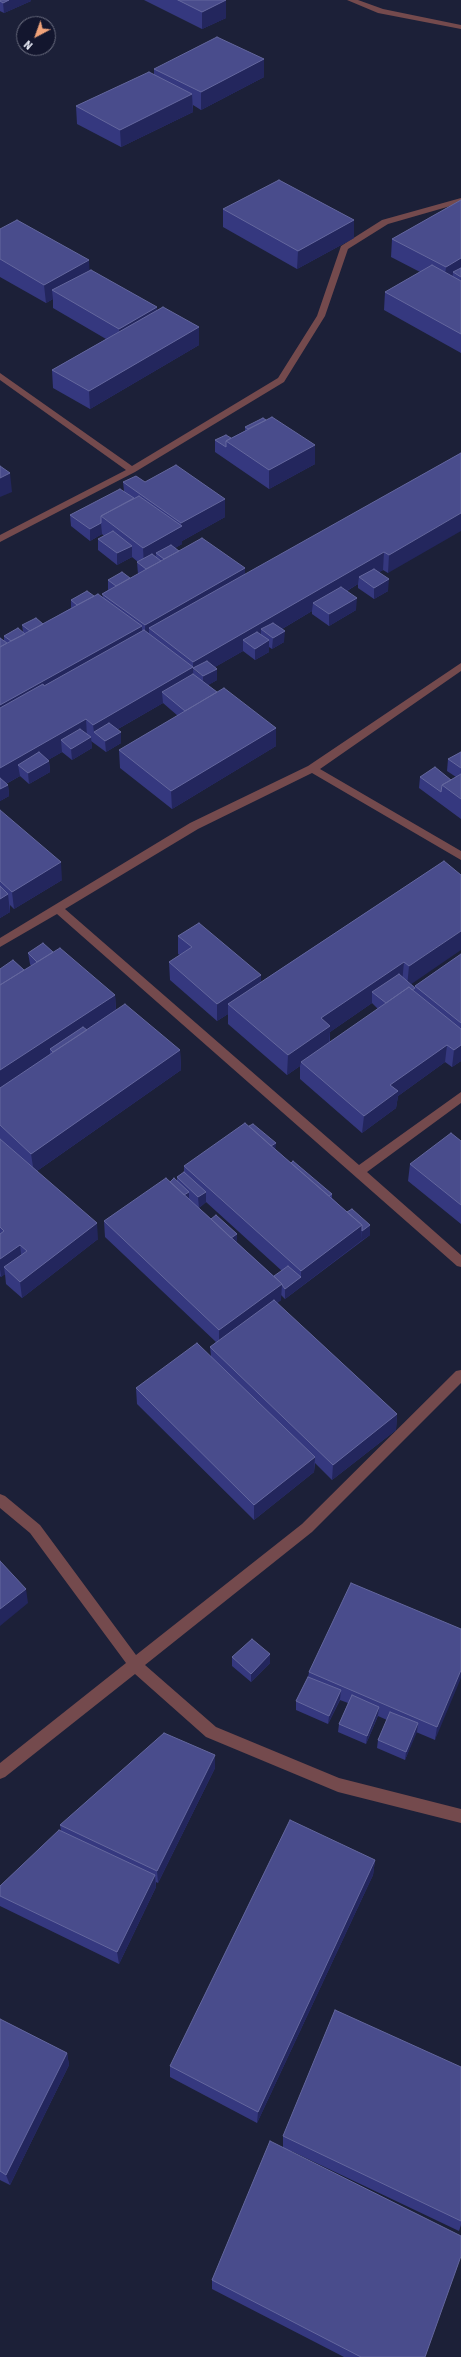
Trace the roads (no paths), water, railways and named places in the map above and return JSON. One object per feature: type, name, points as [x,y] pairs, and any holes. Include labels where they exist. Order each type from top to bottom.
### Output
[{"type":"street","points":[[351,0],[380,11],[461,28]]},
{"type":"street","points":[[0,539],[132,470],[281,380],[321,316],[344,248],[385,222],[461,200]]},
{"type":"street","points":[[0,376],[132,470]]},
{"type":"street","points":[[0,943],[194,826],[312,769],[461,666]]},
{"type":"street","points":[[312,769],[461,856]]},
{"type":"street","points":[[57,908],[461,1262]]},
{"type":"street","points":[[358,1172],[461,1097]]},
{"type":"street","points":[[0,1772],[136,1666],[307,1528],[461,1375]]},
{"type":"street","points":[[0,1500],[35,1529],[136,1666],[211,1732],[338,1785],[461,1816]]}]
